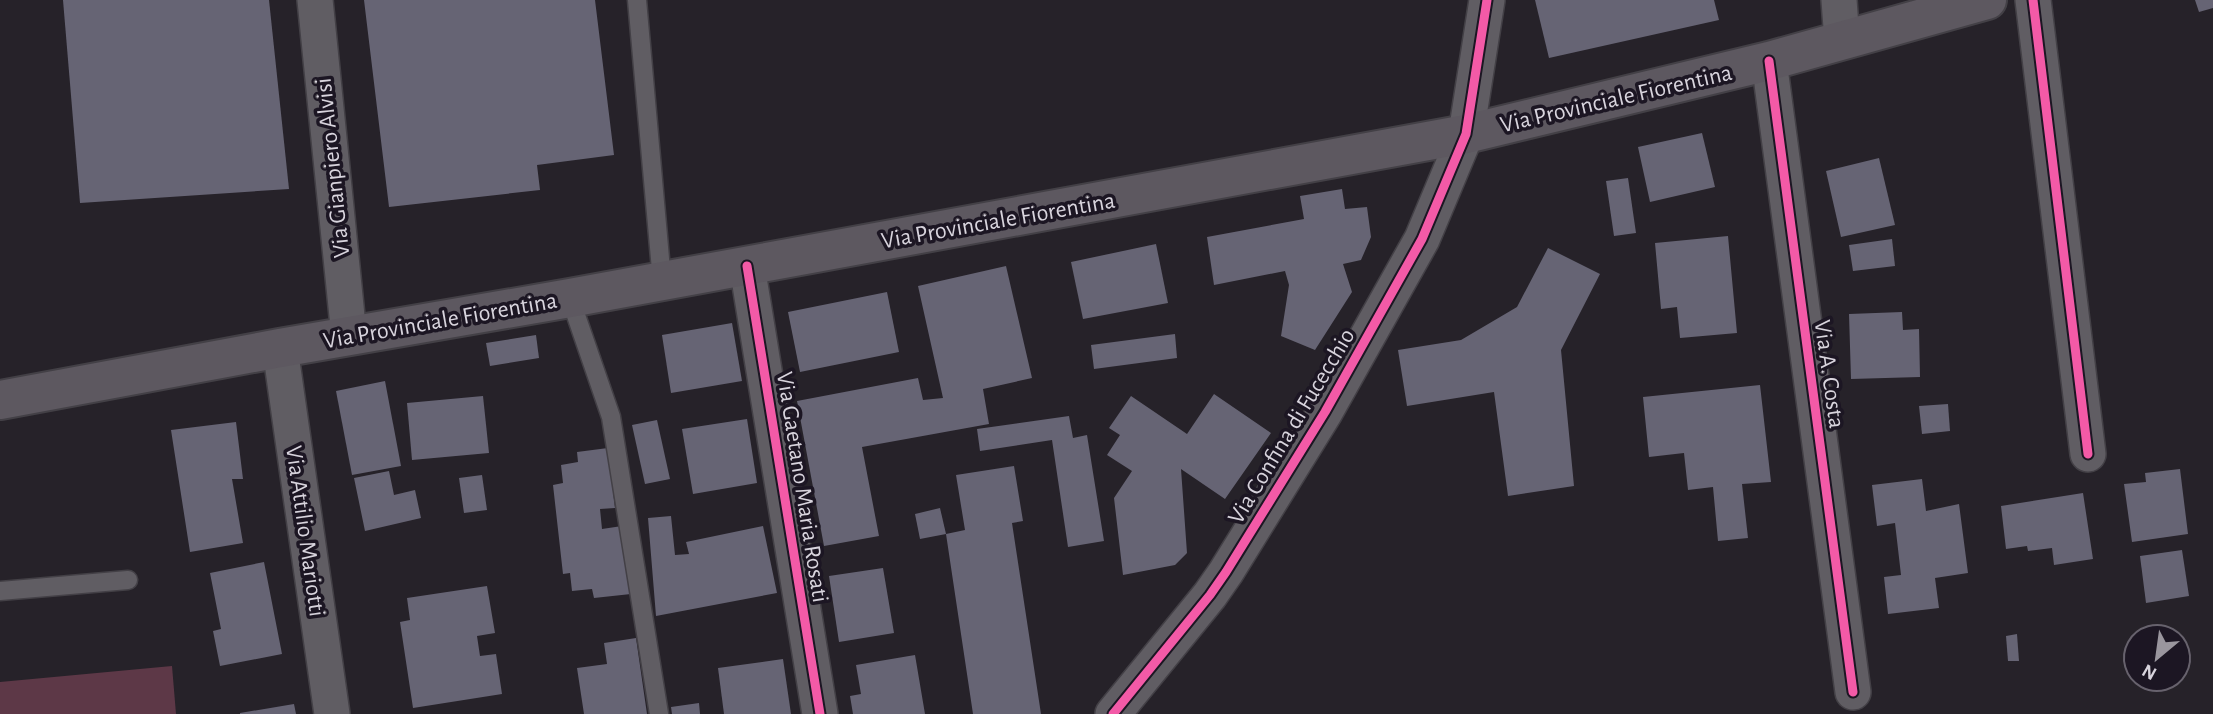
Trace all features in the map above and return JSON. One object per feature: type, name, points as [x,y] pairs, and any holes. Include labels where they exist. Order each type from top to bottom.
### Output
[{"type":"main road","name":"Via Provinciale Fiorentina","points":[[0,400],[1465,134],[1769,61],[1987,0]]},
{"type":"street","name":"Via Gianpiero Alvisi","points":[[315,0],[349,336]]},
{"type":"street","name":"Via Confina di Fucecchio","points":[[1113,714],[1218,584],[1325,412],[1422,239],[1465,134],[1487,0]]},
{"type":"street","points":[[1839,0],[1842,41]]},
{"type":"street","points":[[2033,0],[2088,454]]},
{"type":"street","name":"Via A. Costa","points":[[1769,61],[1853,692]]},
{"type":"street","name":"Via Gaetano Maria Rosati","points":[[747,266],[820,714]]},
{"type":"street","name":"Via Attilio Mariotti","points":[[280,348],[332,714]]},
{"type":"lane","points":[[636,0],[662,281]]},
{"type":"lane","points":[[570,298],[611,417],[659,714]]},
{"type":"lane","points":[[0,591],[128,580]]},
{"type":"shaded area","points":[[172,666],[176,714],[0,714],[0,682]]},
{"type":"building","points":[[63,0],[269,0],[289,189],[80,203]]},
{"type":"building","points":[[364,0],[595,0],[614,155],[537,165],[540,190],[389,207]]},
{"type":"building","points":[[1535,0],[1714,0],[1719,20],[1549,58]]},
{"type":"building","points":[[2195,0],[2213,0],[2213,8],[2199,12]]},
{"type":"building","points":[[1702,133],[1715,187],[1650,202],[1638,147]]},
{"type":"building","points":[[1879,158],[1895,225],[1841,237],[1826,171]]},
{"type":"building","points":[[1628,178],[1636,233],[1614,236],[1606,181]]},
{"type":"building","points":[[1342,189],[1345,209],[1367,207],[1371,237],[1361,260],[1343,264],[1352,292],[1315,350],[1281,336],[1289,285],[1285,271],[1214,285],[1207,237],[1304,219],[1300,196]]},
{"type":"building","points":[[1728,236],[1737,333],[1680,338],[1677,307],[1661,309],[1655,243]]},
{"type":"building","points":[[1892,239],[1895,266],[1853,271],[1849,245]]},
{"type":"building","points":[[1156,244],[1168,303],[1083,319],[1071,262]]},
{"type":"building","points":[[1548,248],[1600,274],[1561,350],[1574,486],[1508,496],[1494,392],[1407,406],[1398,350],[1461,340],[1517,307]]},
{"type":"building","points":[[1006,266],[1032,378],[983,389],[989,424],[862,447],[879,536],[824,546],[797,401],[918,378],[923,400],[943,398],[918,286]]},
{"type":"building","points":[[887,292],[899,352],[800,372],[788,312]]},
{"type":"building","points":[[1902,312],[1903,330],[1919,329],[1920,377],[1851,379],[1849,314]]},
{"type":"building","points":[[732,323],[742,381],[671,393],[662,335]]},
{"type":"building","points":[[1175,334],[1177,358],[1094,369],[1091,345]]},
{"type":"building","points":[[536,335],[539,358],[490,366],[486,343]]},
{"type":"building","points":[[385,381],[401,466],[352,475],[336,391]]},
{"type":"building","points":[[1760,385],[1771,482],[1742,484],[1748,538],[1718,541],[1713,487],[1688,490],[1684,453],[1649,457],[1643,397]]},
{"type":"building","points":[[1214,394],[1271,433],[1225,499],[1181,469],[1187,553],[1175,565],[1123,575],[1114,498],[1132,471],[1107,455],[1120,435],[1109,428],[1131,396],[1187,434]]},
{"type":"building","points":[[483,396],[489,453],[412,460],[407,403]]},
{"type":"building","points":[[1948,404],[1950,431],[1922,434],[1919,406]]},
{"type":"building","points":[[1069,416],[1073,438],[1087,435],[1104,541],[1068,547],[1052,440],[980,451],[977,429]]},
{"type":"building","points":[[747,419],[757,483],[693,494],[682,429]]},
{"type":"building","points":[[657,420],[670,479],[645,484],[632,425]]},
{"type":"building","points":[[236,422],[243,479],[232,479],[243,543],[190,552],[171,430]]},
{"type":"building","points":[[608,448],[615,508],[600,509],[602,529],[622,526],[631,594],[594,598],[592,589],[572,591],[570,573],[563,574],[553,485],[563,483],[561,465],[578,462],[577,452]]},
{"type":"building","points":[[1014,466],[1023,521],[1012,523],[1041,714],[973,714],[946,534],[965,530],[956,475]]},
{"type":"building","points":[[2180,469],[2188,534],[2132,542],[2124,484],[2146,482],[2145,473]]},
{"type":"building","points":[[389,471],[394,495],[415,490],[421,518],[365,531],[354,478]]},
{"type":"building","points":[[482,475],[487,510],[464,513],[459,478]]},
{"type":"building","points":[[1922,479],[1926,511],[1959,504],[1968,573],[1935,578],[1939,608],[1888,614],[1884,577],[1901,575],[1895,523],[1877,526],[1872,485]]},
{"type":"building","points":[[2083,493],[2093,559],[2054,565],[2052,548],[2028,551],[2027,546],[2006,549],[2001,506]]},
{"type":"building","points":[[940,508],[946,534],[920,539],[915,514]]},
{"type":"building","points":[[671,516],[675,555],[689,554],[686,542],[763,526],[777,593],[656,616],[648,518]]},
{"type":"building","points":[[2182,550],[2189,596],[2146,603],[2140,556]]},
{"type":"building","points":[[264,562],[282,654],[220,666],[213,631],[221,629],[210,573]]},
{"type":"building","points":[[883,568],[894,633],[839,642],[829,576]]},
{"type":"building","points":[[487,586],[495,633],[477,636],[480,656],[496,654],[502,694],[413,708],[400,622],[410,620],[407,598]]},
{"type":"building","points":[[2017,634],[2019,661],[2008,661],[2006,636]]},
{"type":"building","points":[[636,638],[647,714],[584,714],[577,668],[607,664],[604,643]]},
{"type":"building","points":[[915,655],[925,714],[853,714],[850,696],[861,694],[856,665]]},
{"type":"building","points":[[783,659],[791,714],[724,714],[718,668]]},
{"type":"building","points":[[699,703],[700,714],[672,714],[671,707]]},
{"type":"building","points":[[294,704],[296,714],[240,714],[240,713]]},
{"type":"cycle path","points":[[1113,714],[1226,572],[1325,412],[1422,239],[1466,134],[1487,0]]},
{"type":"cycle path","points":[[2033,0],[2088,454]]},
{"type":"cycle path","points":[[1769,61],[1853,692]]},
{"type":"cycle path","points":[[747,266],[820,714]]}]
